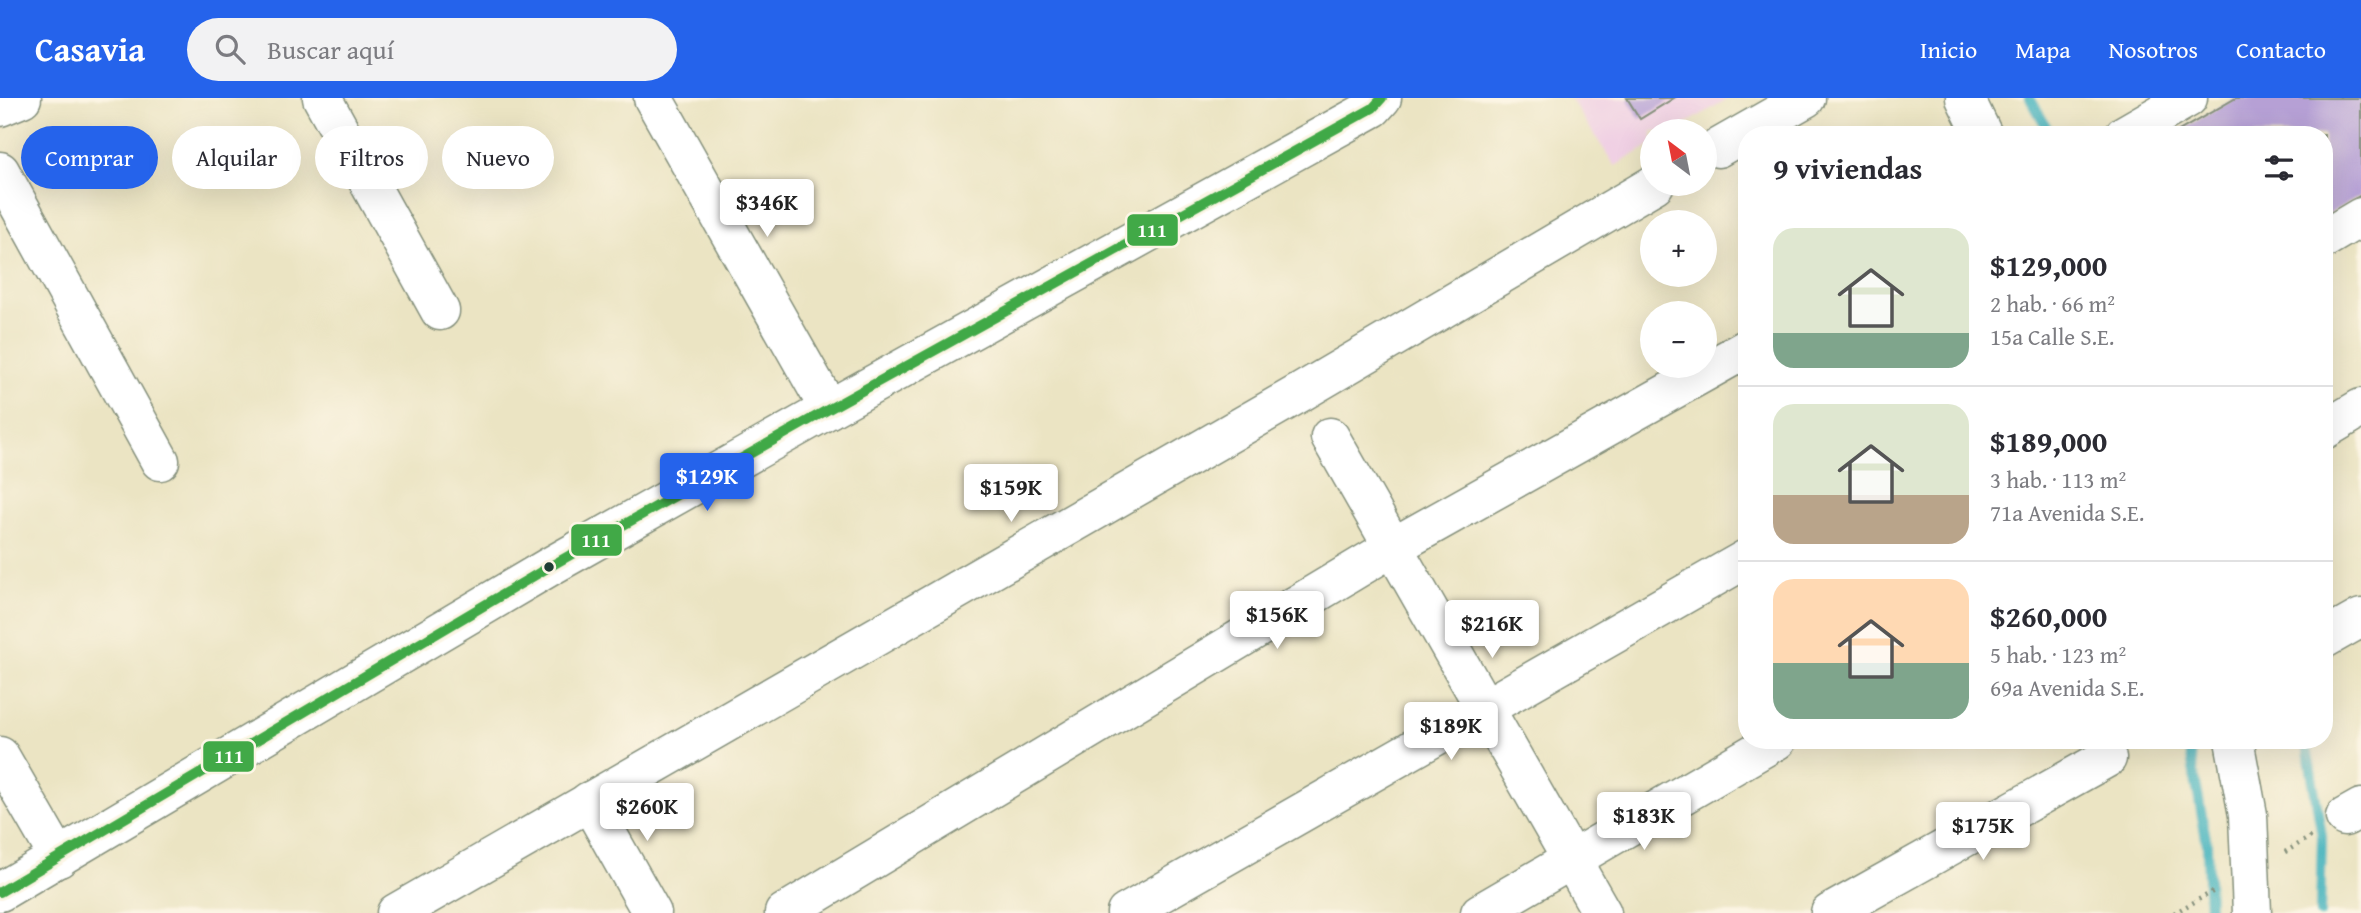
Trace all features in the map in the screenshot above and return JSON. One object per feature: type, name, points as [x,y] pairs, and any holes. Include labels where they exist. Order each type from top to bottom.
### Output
[{"type":"street","points":[[0,107],[22,98]]},
{"type":"street","points":[[322,98],[440,311]]},
{"type":"street","points":[[653,98],[829,410]]},
{"type":"street","points":[[0,892],[550,568],[1361,115],[1373,108],[1382,98]]},
{"type":"street","points":[[1763,126],[1806,98]]},
{"type":"street","points":[[1965,98],[1979,126]]},
{"type":"street","points":[[2140,126],[2188,98]]},
{"type":"street","points":[[1723,152],[1738,142]]},
{"type":"street","points":[[0,171],[160,461]]},
{"type":"street","points":[[396,913],[1303,391],[1640,193]]},
{"type":"street","points":[[2333,234],[2361,217]]},
{"type":"street","points":[[785,913],[1393,547],[1738,353]]},
{"type":"street","points":[[2333,425],[2361,408]]},
{"type":"street","points":[[1330,437],[1602,913]]},
{"type":"street","points":[[1126,913],[1738,564]]},
{"type":"street","points":[[2333,634],[2361,618]]},
{"type":"street","points":[[1480,913],[1762,749]]},
{"type":"street","points":[[2236,749],[2248,816],[2252,913]]},
{"type":"street","points":[[0,756],[59,858]]},
{"type":"street","points":[[1830,913],[2107,758]]},
{"type":"street","points":[[589,802],[652,913]]},
{"type":"path","points":[[2292,848],[2340,820]]},
{"type":"path","points":[[2174,913],[2224,886]]},
{"type":"shaded area","points":[[1570,98],[1729,98],[1694,119],[1640,119],[1640,151],[1615,166]]},
{"type":"building","points":[[1627,98],[1674,98],[1640,119]]},
{"type":"building","points":[[2236,98],[2361,98],[2361,195],[2333,212],[2333,126],[2188,126]]},
{"type":"waterway","points":[[2030,98],[2046,126]]},
{"type":"waterway","points":[[2190,749],[2207,844],[2209,913]]},
{"type":"waterway","points":[[2308,749],[2322,836],[2320,913]]},
{"type":"transit line","name":"111","points":[[0,892],[549,567],[1373,108],[1382,98]]}]
